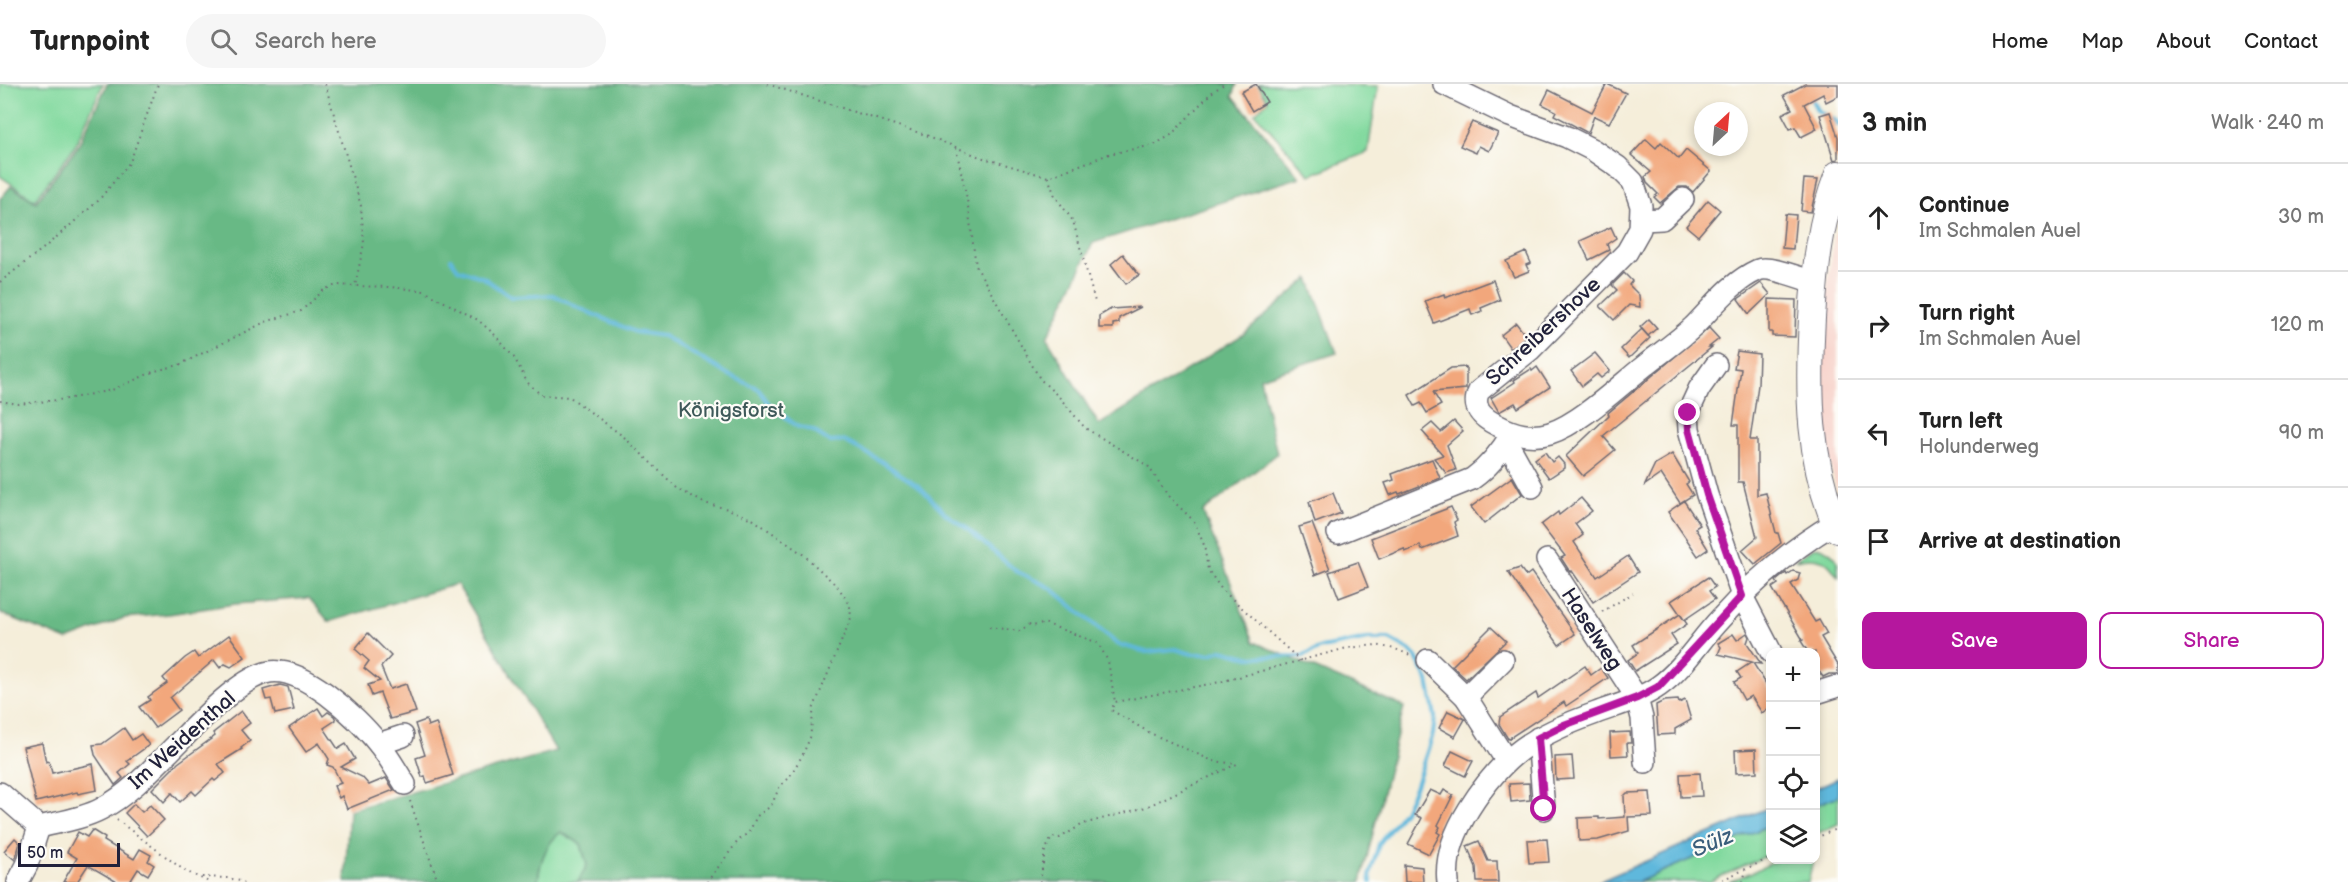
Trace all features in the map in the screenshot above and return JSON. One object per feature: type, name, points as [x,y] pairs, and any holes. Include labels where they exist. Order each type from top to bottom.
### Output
[{"type":"main road","points":[[1836,526],[1819,474],[1812,432],[1810,392],[1815,282],[1824,220],[1837,179]]},
{"type":"street","points":[[1444,84],[1510,116],[1568,137],[1610,162],[1633,182],[1640,198],[1642,220],[1662,219],[1683,200]]},
{"type":"street","name":"Schreibershove","points":[[1642,220],[1627,252],[1530,350],[1479,391],[1476,406],[1480,413],[1509,437],[1550,433],[1572,423],[1692,327],[1718,298],[1758,270],[1766,268],[1815,282]]},
{"type":"street","points":[[1716,365],[1699,389],[1688,413],[1689,429],[1707,495],[1742,596],[1769,648]]},
{"type":"street","points":[[1338,533],[1462,485],[1483,472],[1509,437],[1532,487]]},
{"type":"street","points":[[1448,882],[1447,870],[1453,844],[1464,818],[1506,760],[1538,738],[1564,725],[1637,698],[1658,687],[1757,580],[1803,542],[1836,526]]},
{"type":"street","name":"Haselweg","points":[[1547,560],[1637,698]]},
{"type":"street","points":[[1428,660],[1466,697],[1506,760]]},
{"type":"street","points":[[1466,697],[1503,660]]},
{"type":"street","name":"Im Weidenthal","points":[[39,827],[101,809],[145,776],[198,723],[237,689],[266,672],[287,673],[318,686],[360,722],[379,744],[405,784]]},
{"type":"street","points":[[1820,691],[1838,686]]},
{"type":"street","points":[[1637,698],[1642,718],[1645,762]]},
{"type":"street","points":[[379,744],[403,736]]},
{"type":"street","points":[[1538,738],[1544,809]]},
{"type":"street","points":[[0,793],[39,827],[27,865],[18,882]]},
{"type":"path","points":[[0,282],[98,201],[130,162],[158,84]]},
{"type":"path","points":[[326,84],[361,206],[364,243],[356,286]]},
{"type":"path","points":[[767,84],[1048,177],[1109,154],[1155,145],[1171,135],[1211,93],[1224,84]]},
{"type":"path","points":[[956,148],[968,200],[976,266],[1040,379],[1060,398],[1085,428],[1148,466],[1168,497],[1194,521],[1204,545],[1208,570],[1222,590],[1301,661]]},
{"type":"path","points":[[1048,177],[1055,196],[1073,221],[1095,302]]},
{"type":"path","points":[[0,401],[19,404],[67,399],[112,390],[155,371],[179,365],[265,322],[301,311],[326,290],[337,285],[424,291],[478,321],[496,336],[514,359],[527,382],[541,395],[570,397],[624,437],[678,488],[704,503],[728,509],[754,520],[782,538],[839,588],[850,606],[851,618],[814,707],[810,738],[802,756],[788,779],[780,786],[771,807],[757,816],[749,832],[738,841],[707,882]]},
{"type":"path","points":[[1587,622],[1633,593]]},
{"type":"path","points":[[989,627],[1020,631],[1030,624],[1037,626],[1044,623],[1098,643],[1108,661],[1114,702],[1111,710],[1150,733],[1213,761],[1237,764],[1146,807],[1083,824],[1060,838],[1052,837],[1045,851],[1040,882]]},
{"type":"path","points":[[1114,702],[1220,682],[1327,652],[1376,645],[1428,660]]},
{"type":"path","points":[[405,784],[438,882]]},
{"type":"path","points":[[101,809],[185,871],[209,882]]},
{"type":"path","points":[[1820,836],[1838,828]]},
{"type":"path","points":[[1718,882],[1766,860]]},
{"type":"path","points":[[1743,882],[1746,869]]},
{"type":"path","points":[[199,876],[244,882]]},
{"type":"shaded area","points":[[1835,231],[1838,233],[1838,494],[1825,444],[1822,391],[1825,305]]},
{"type":"green space","points":[[0,84],[103,84],[75,146],[35,200],[0,176]]},
{"type":"green space","name":"Königsforst","points":[[107,84],[1237,84],[1233,96],[1300,177],[1093,243],[1047,338],[1099,425],[1244,334],[1309,278],[1337,353],[1260,378],[1277,454],[1203,512],[1254,642],[1404,707],[1361,882],[578,882],[587,865],[581,844],[561,832],[544,854],[538,882],[345,882],[349,810],[556,751],[457,584],[329,622],[309,598],[235,604],[124,618],[67,640],[0,613],[0,270],[2,268],[0,266],[0,199],[11,186],[36,202],[78,146]]},
{"type":"green space","points":[[1258,84],[1378,86],[1368,152],[1310,175],[1255,113],[1268,101]]},
{"type":"green space","points":[[1821,547],[1836,558],[1838,577],[1830,566],[1815,558],[1795,560],[1813,548]]},
{"type":"green space","points":[[1838,796],[1838,824],[1820,832],[1820,810],[1820,803]]},
{"type":"green space","points":[[1766,827],[1766,856],[1709,882],[1638,882]]},
{"type":"green space","points":[[561,832],[581,844],[587,865],[578,882],[538,882],[544,854]]},
{"type":"green space","points":[[1770,864],[1812,864],[1808,882],[1729,882]]},
{"type":"water","points":[[1838,778],[1838,796],[1820,803],[1820,786]]},
{"type":"water","name":"Sülz","points":[[1766,809],[1766,827],[1638,882],[1598,882]]},
{"type":"building","points":[[1256,84],[1267,102],[1252,111],[1241,92]]},
{"type":"building","points":[[1607,84],[1626,93],[1609,123],[1594,116],[1588,133],[1554,115],[1556,111],[1542,104],[1549,90],[1592,112]]},
{"type":"building","points":[[1805,84],[1838,84],[1838,96],[1826,102],[1823,94],[1804,104],[1817,129],[1801,137],[1795,127],[1790,129],[1782,114],[1792,109],[1784,95]]},
{"type":"building","points":[[1830,112],[1838,137],[1838,159],[1834,160],[1820,115]]},
{"type":"building","points":[[1472,122],[1498,133],[1489,151],[1479,146],[1476,153],[1460,146]]},
{"type":"building","points":[[1646,139],[1656,148],[1661,142],[1679,159],[1686,150],[1711,171],[1693,192],[1687,187],[1679,187],[1660,203],[1654,197],[1658,194],[1647,183],[1645,177],[1651,172],[1631,155]]},
{"type":"building","points":[[1804,179],[1818,180],[1811,212],[1801,211]]},
{"type":"building","points":[[1708,200],[1720,210],[1698,236],[1686,226]]},
{"type":"building","points":[[1785,214],[1796,215],[1793,249],[1782,248]]},
{"type":"building","points":[[1611,227],[1616,238],[1607,244],[1609,250],[1589,260],[1580,241]]},
{"type":"building","points":[[1526,252],[1531,263],[1526,265],[1529,271],[1514,277],[1506,261]]},
{"type":"building","points":[[1123,254],[1139,275],[1126,284],[1111,264]]},
{"type":"building","points":[[1624,273],[1632,281],[1629,285],[1639,295],[1640,307],[1629,305],[1614,320],[1600,306],[1617,290],[1612,285]]},
{"type":"building","points":[[1493,280],[1500,300],[1481,308],[1482,311],[1472,315],[1470,309],[1434,323],[1425,301],[1444,294],[1445,298]]},
{"type":"building","points":[[1761,283],[1770,294],[1749,314],[1738,299]]},
{"type":"building","points":[[1769,299],[1796,300],[1795,337],[1772,336],[1772,332],[1769,332]]},
{"type":"building","points":[[1141,307],[1119,318],[1119,323],[1113,324],[1113,328],[1099,328],[1099,316],[1111,309]]},
{"type":"building","points":[[1649,319],[1657,328],[1648,336],[1640,327]]},
{"type":"building","points":[[1516,323],[1526,336],[1511,349],[1501,335]]},
{"type":"building","points":[[1709,328],[1719,339],[1603,436],[1615,450],[1583,476],[1566,456],[1609,415],[1608,413]]},
{"type":"building","points":[[1642,329],[1650,338],[1629,358],[1621,349]]},
{"type":"building","points":[[1737,351],[1759,354],[1758,385],[1750,440],[1757,440],[1757,495],[1766,493],[1776,533],[1781,543],[1755,564],[1742,550],[1757,537],[1743,482],[1738,482],[1738,425],[1733,425],[1741,369],[1734,368]]},
{"type":"building","points":[[1595,353],[1610,371],[1601,378],[1597,374],[1582,386],[1571,371]]},
{"type":"building","points":[[1466,367],[1466,389],[1433,392],[1441,405],[1427,413],[1421,403],[1415,406],[1409,395],[1451,368]]},
{"type":"building","points":[[1537,367],[1550,387],[1518,408],[1515,403],[1499,412],[1491,398],[1515,382],[1514,380]]},
{"type":"building","points":[[1454,421],[1463,431],[1447,445],[1456,470],[1446,473],[1434,458],[1443,455],[1422,431],[1432,423],[1441,432]]},
{"type":"building","points":[[1545,452],[1552,462],[1558,457],[1564,464],[1564,468],[1549,478],[1535,459]]},
{"type":"building","points":[[1672,454],[1689,482],[1686,484],[1693,495],[1680,503],[1661,474],[1645,485],[1655,464]]},
{"type":"building","points":[[1432,459],[1440,478],[1399,494],[1398,492],[1390,495],[1385,483],[1394,480],[1392,474]]},
{"type":"building","points":[[1512,477],[1522,494],[1484,524],[1471,507]]},
{"type":"building","points":[[1333,493],[1341,513],[1315,523],[1309,502]]},
{"type":"building","points":[[1581,498],[1592,511],[1575,524],[1583,535],[1574,542],[1597,577],[1628,556],[1638,572],[1593,602],[1561,558],[1565,556],[1541,525]]},
{"type":"building","points":[[1684,501],[1700,525],[1695,528],[1708,549],[1698,556],[1668,512]]},
{"type":"building","points":[[1451,507],[1457,520],[1454,522],[1458,536],[1422,550],[1420,546],[1405,552],[1404,549],[1379,559],[1371,538]]},
{"type":"building","points":[[1312,523],[1330,569],[1315,575],[1299,527]]},
{"type":"building","points":[[1358,562],[1368,587],[1339,598],[1329,572]]},
{"type":"building","points":[[1520,568],[1526,576],[1531,572],[1575,634],[1559,645],[1508,572]]},
{"type":"building","points":[[1793,571],[1800,573],[1798,580],[1791,584],[1815,622],[1819,620],[1827,634],[1821,637],[1838,665],[1838,674],[1823,677],[1820,673],[1820,648],[1805,648],[1772,588],[1778,584],[1776,581],[1786,573],[1787,575]]},
{"type":"building","points":[[1708,577],[1715,587],[1709,591],[1715,599],[1684,620],[1671,601]]},
{"type":"building","points":[[1680,614],[1687,624],[1671,635],[1677,644],[1635,671],[1628,660],[1638,653],[1633,645]]},
{"type":"building","points":[[1491,627],[1506,641],[1466,679],[1452,666]]},
{"type":"building","points":[[368,633],[391,656],[381,667],[390,689],[406,684],[416,712],[390,719],[380,693],[372,696],[368,685],[380,681],[364,668],[369,661],[355,649]]},
{"type":"building","points":[[1747,633],[1749,637],[1747,643],[1761,664],[1753,663],[1766,684],[1766,710],[1762,713],[1751,696],[1744,700],[1734,682],[1741,678],[1737,672],[1752,662],[1718,654],[1721,647],[1718,643],[1733,634],[1737,640]]},
{"type":"building","points":[[229,635],[245,657],[231,667],[225,664],[220,668],[214,660],[170,698],[179,710],[155,728],[139,707],[150,700],[148,697],[167,683],[163,678],[185,658],[194,652],[198,658]]},
{"type":"building","points":[[1585,666],[1591,675],[1601,668],[1608,678],[1566,706],[1564,702],[1508,739],[1499,724],[1500,717],[1536,693],[1538,698]]},
{"type":"building","points":[[280,685],[288,687],[294,710],[275,714],[271,699],[266,700],[263,690]]},
{"type":"building","points":[[1678,700],[1679,703],[1685,700],[1691,720],[1675,729],[1675,734],[1658,735],[1656,705],[1664,701]]},
{"type":"building","points":[[318,708],[323,716],[328,712],[334,716],[336,720],[324,728],[338,749],[346,744],[355,759],[341,767],[362,777],[369,785],[386,778],[394,790],[347,809],[342,796],[339,798],[334,786],[341,783],[333,767],[327,765],[329,759],[319,743],[306,752],[289,728]]},
{"type":"building","points":[[241,711],[250,723],[241,730],[250,741],[242,749],[218,764],[225,773],[215,781],[213,779],[196,795],[192,791],[180,802],[172,793],[164,802],[152,789],[178,763],[215,736],[213,733]]},
{"type":"building","points":[[1448,711],[1465,719],[1455,737],[1439,728]]},
{"type":"building","points":[[426,720],[428,726],[436,723],[453,775],[427,783],[425,776],[422,777],[416,758],[425,755],[415,724]]},
{"type":"building","points":[[124,728],[132,740],[141,734],[149,745],[127,761],[130,764],[119,773],[123,778],[115,785],[95,755],[93,745],[102,744]]},
{"type":"building","points":[[1630,732],[1631,743],[1627,743],[1628,755],[1611,756],[1610,733]]},
{"type":"building","points":[[42,743],[46,762],[49,761],[52,773],[93,764],[97,790],[78,794],[77,792],[36,802],[23,747]]},
{"type":"building","points":[[1756,749],[1757,772],[1736,773],[1735,750]]},
{"type":"building","points":[[1452,751],[1473,761],[1465,776],[1445,766]]},
{"type":"building","points":[[1572,756],[1574,779],[1556,780],[1555,757]]},
{"type":"building","points":[[1700,773],[1702,796],[1681,797],[1680,774]]},
{"type":"building","points":[[1529,783],[1530,800],[1511,802],[1509,784]]},
{"type":"building","points":[[1430,790],[1441,795],[1444,790],[1453,795],[1438,825],[1440,827],[1437,832],[1440,834],[1429,854],[1408,844],[1422,818],[1415,815]]},
{"type":"building","points":[[1650,792],[1652,816],[1628,817],[1629,831],[1598,840],[1579,841],[1578,818],[1625,817],[1624,796],[1627,793]]},
{"type":"building","points":[[134,804],[142,812],[150,805],[164,820],[147,836],[125,813]]},
{"type":"building","points":[[92,830],[105,838],[104,841],[134,859],[140,849],[151,855],[148,861],[154,865],[148,875],[138,869],[130,882],[117,882],[88,865],[77,882],[63,882],[77,858],[67,852],[78,832],[87,837]]},
{"type":"building","points":[[15,838],[20,843],[15,860],[4,851]]},
{"type":"building","points":[[1547,839],[1549,862],[1529,863],[1527,840]]},
{"type":"building","points":[[1479,841],[1488,861],[1497,861],[1498,882],[1477,882],[1476,867],[1467,846]]},
{"type":"building","points":[[1404,865],[1422,867],[1423,882],[1405,882]]},
{"type":"waterway","points":[[1810,96],[1817,110],[1836,121],[1838,125]]},
{"type":"waterway","points":[[451,259],[458,269],[484,278],[511,297],[553,295],[635,332],[663,336],[729,375],[759,389],[769,404],[798,427],[812,430],[830,442],[844,441],[876,458],[920,487],[947,515],[965,527],[1016,571],[1051,588],[1117,644],[1146,652],[1175,649],[1192,654],[1211,654],[1222,650],[1248,657],[1303,656],[1321,648],[1368,639],[1389,639],[1409,650],[1416,657],[1428,681],[1435,717],[1433,734],[1416,785],[1404,811],[1379,844],[1370,874],[1371,882]]},
{"type":"route","points":[[1544,809],[1538,738],[1564,725],[1637,698],[1658,687],[1679,667],[1720,618],[1742,596],[1707,495],[1689,429],[1688,413]]}]
